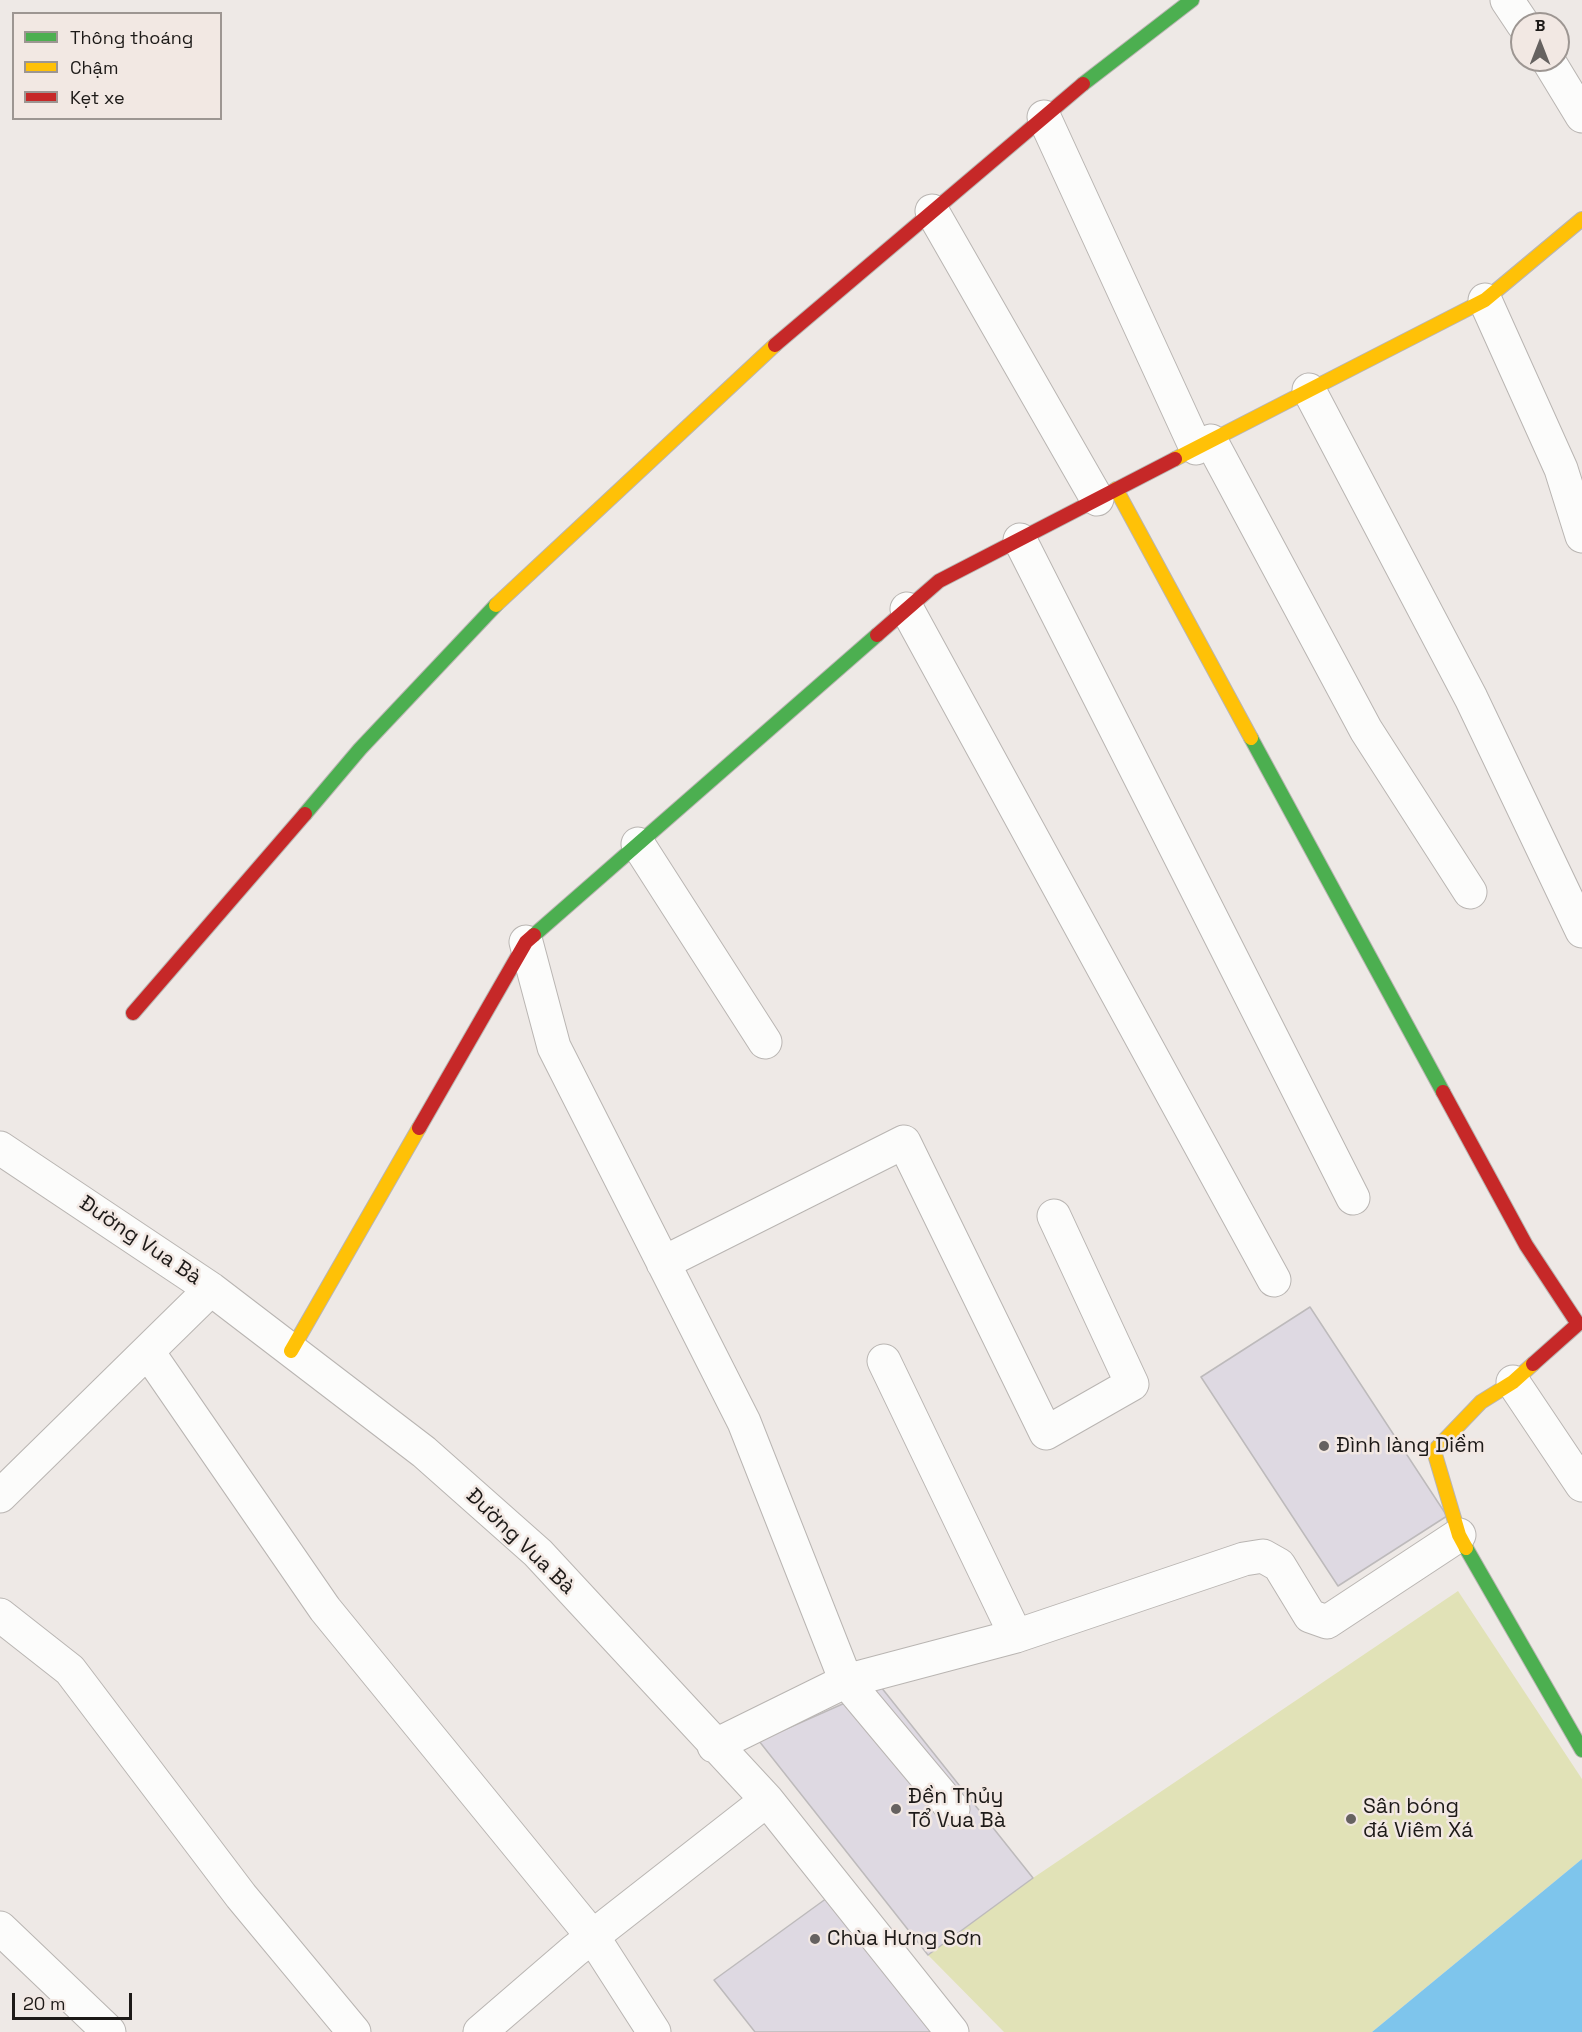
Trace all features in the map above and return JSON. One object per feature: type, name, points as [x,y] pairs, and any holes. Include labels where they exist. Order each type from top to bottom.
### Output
[{"type":"street","points":[[133,1013],[360,749],[485,616],[792,329],[1044,117],[1192,0]]},
{"type":"street","points":[[1555,72],[1582,116]]},
{"type":"street","points":[[1044,117],[1204,445],[1366,730],[1470,892]]},
{"type":"street","points":[[932,211],[1107,494],[1526,1245],[1580,1323],[1513,1382],[1481,1402],[1434,1451],[1459,1535],[1582,1750]]},
{"type":"street","points":[[291,1351],[526,942],[939,581],[1485,300],[1582,219]]},
{"type":"street","points":[[1485,300],[1561,469],[1582,536]]},
{"type":"street","points":[[1309,390],[1471,698],[1582,931]]},
{"type":"street","points":[[1020,540],[1353,1198]]},
{"type":"street","points":[[907,609],[1274,1280]]},
{"type":"street","points":[[638,844],[765,1042]]},
{"type":"street","points":[[526,942],[554,1047],[744,1422],[846,1681],[953,1809]]},
{"type":"street","points":[[663,1263],[904,1142],[1046,1433],[1132,1384],[1054,1216]]},
{"type":"street","name":"Đường Vua Bà","points":[[0,1148],[212,1289],[424,1452],[538,1553],[766,1800],[952,2032]]},
{"type":"street","points":[[0,1496],[212,1289]]},
{"type":"street","points":[[148,1352],[325,1609],[593,1936],[654,2032]]},
{"type":"street","points":[[884,1361],[1016,1636]]},
{"type":"street","points":[[1513,1382],[1582,1485]]},
{"type":"street","points":[[714,1746],[846,1681],[1016,1636],[1244,1559],[1263,1556],[1279,1565],[1310,1616],[1327,1622],[1459,1535]]},
{"type":"street","points":[[0,1615],[70,1670],[241,1896],[354,2032]]},
{"type":"street","points":[[480,2032],[593,1936],[766,1800]]},
{"type":"street","points":[[0,1928],[109,2032]]},
{"type":"green space","name":"Sân bóng đá Viêm Xá","points":[[1458,1591],[1582,1779],[1582,1859],[1372,2032],[1004,2032],[928,1955],[1033,1878]]},
{"type":"water","points":[[1582,1859],[1582,2032],[1372,2032]]},
{"type":"building","name":"Đình làng Diềm","points":[[1310,1307],[1447,1516],[1338,1586],[1201,1377]]},
{"type":"building","name":"Đền Thủy Tổ Vua Bà","points":[[881,1687],[1033,1878],[928,1955],[759,1741]]},
{"type":"building","name":"Chùa Hưng Sơn","points":[[827,1898],[935,2032],[755,2032],[714,1980]]},
{"type":"traffic: fast","points":[[1083,84],[1192,0]]},
{"type":"traffic: fast","points":[[305,814],[360,749],[496,605]]},
{"type":"traffic: fast","points":[[534,935],[877,635]]},
{"type":"traffic: fast","points":[[1251,738],[1443,1092]]},
{"type":"traffic: fast","points":[[1466,1548],[1582,1750]]},
{"type":"traffic: slow","points":[[1175,459],[1485,300],[1582,219]]},
{"type":"traffic: slow","points":[[496,605],[775,345]]},
{"type":"traffic: slow","points":[[1116,489],[1251,738]]},
{"type":"traffic: slow","points":[[291,1351],[419,1128]]},
{"type":"traffic: slow","points":[[1466,1548],[1459,1535],[1434,1451],[1481,1402],[1513,1382],[1533,1364]]},
{"type":"traffic: jam","points":[[775,345],[1083,84]]},
{"type":"traffic: jam","points":[[877,635],[939,581],[1175,459]]},
{"type":"traffic: jam","points":[[133,1013],[305,814]]},
{"type":"traffic: jam","points":[[419,1128],[526,942],[534,935]]},
{"type":"traffic: jam","points":[[1443,1092],[1526,1245],[1578,1324],[1533,1364]]},
{"type":"place","name":"Đình làng Diềm","points":[[1324,1446]]},
{"type":"place","name":"Đền Thủy Tổ Vua Bà","points":[[896,1809]]},
{"type":"place","name":"Sân bóng đá Viêm Xá","points":[[1351,1819]]},
{"type":"place","name":"Chùa Hưng Sơn","points":[[815,1939]]}]
